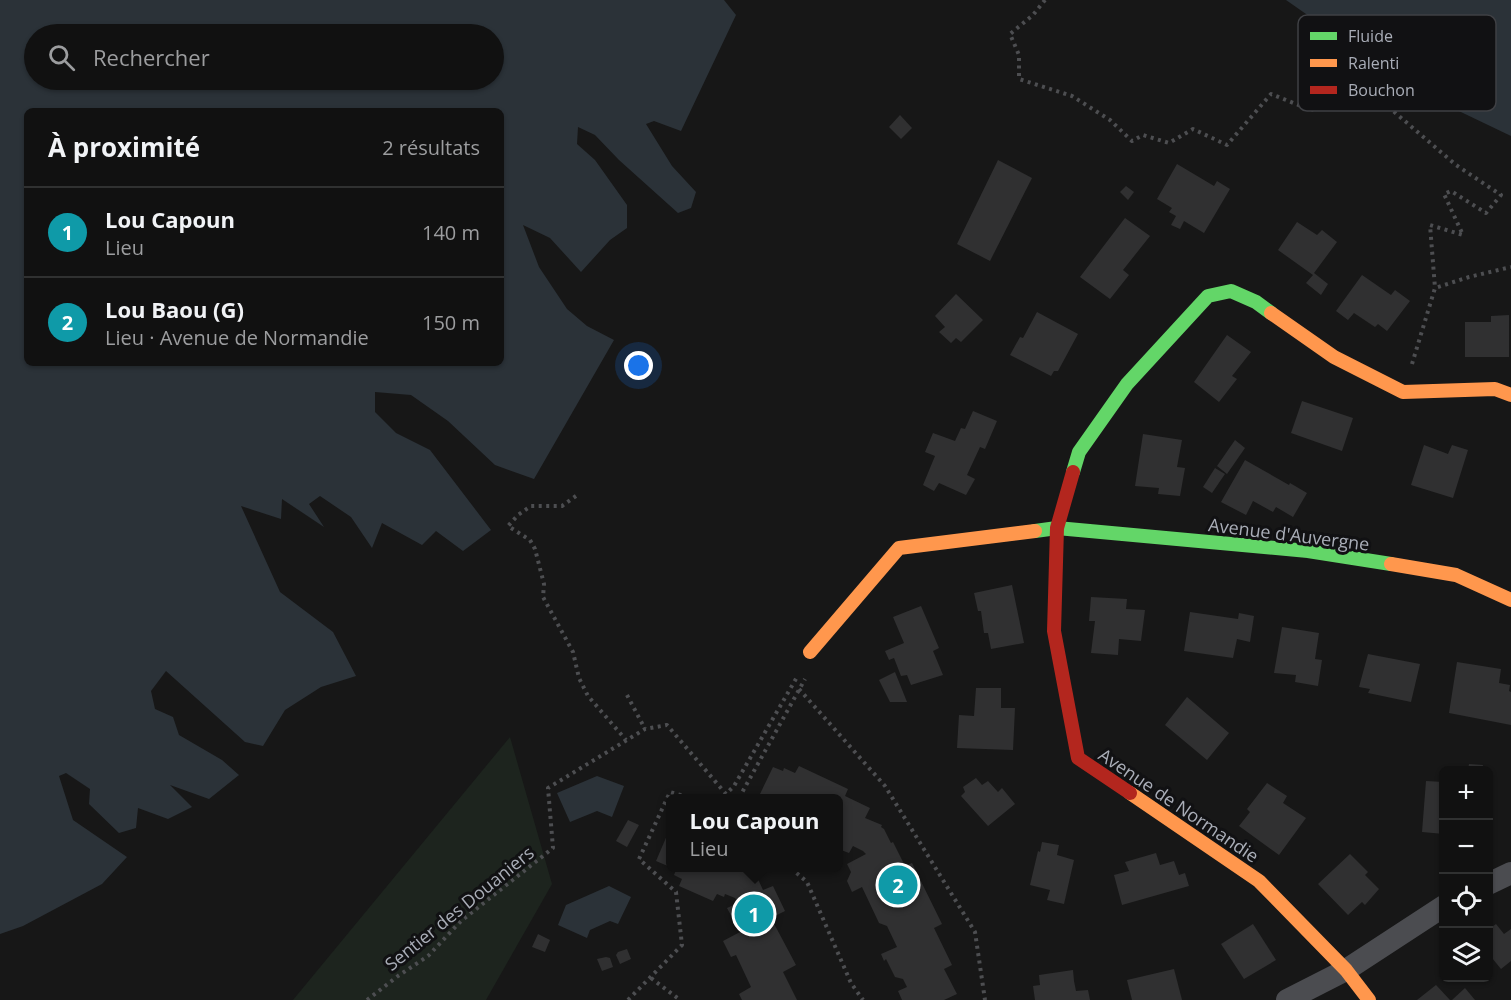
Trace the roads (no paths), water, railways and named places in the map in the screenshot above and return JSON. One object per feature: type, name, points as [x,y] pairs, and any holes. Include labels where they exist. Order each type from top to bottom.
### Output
[{"type":"street","name":"Avenue de Normandie","points":[[1369,1000],[1346,970],[1259,881],[1078,758],[1054,631],[1057,528],[1079,452],[1127,384],[1208,296],[1231,291],[1256,302],[1334,357],[1403,392],[1495,389],[1511,394]]},
{"type":"street","name":"Avenue d'Auvergne","points":[[810,652],[899,548],[1057,528],[1308,551],[1456,575],[1511,600]]},
{"type":"street","points":[[1493,882],[1511,873]]},
{"type":"street","points":[[1287,1000],[1346,970],[1439,909]]},
{"type":"place","name":"Lou Baou (G)","points":[[898,885]]},
{"type":"place","name":"Lou Capoun","points":[[754,914]]}]
